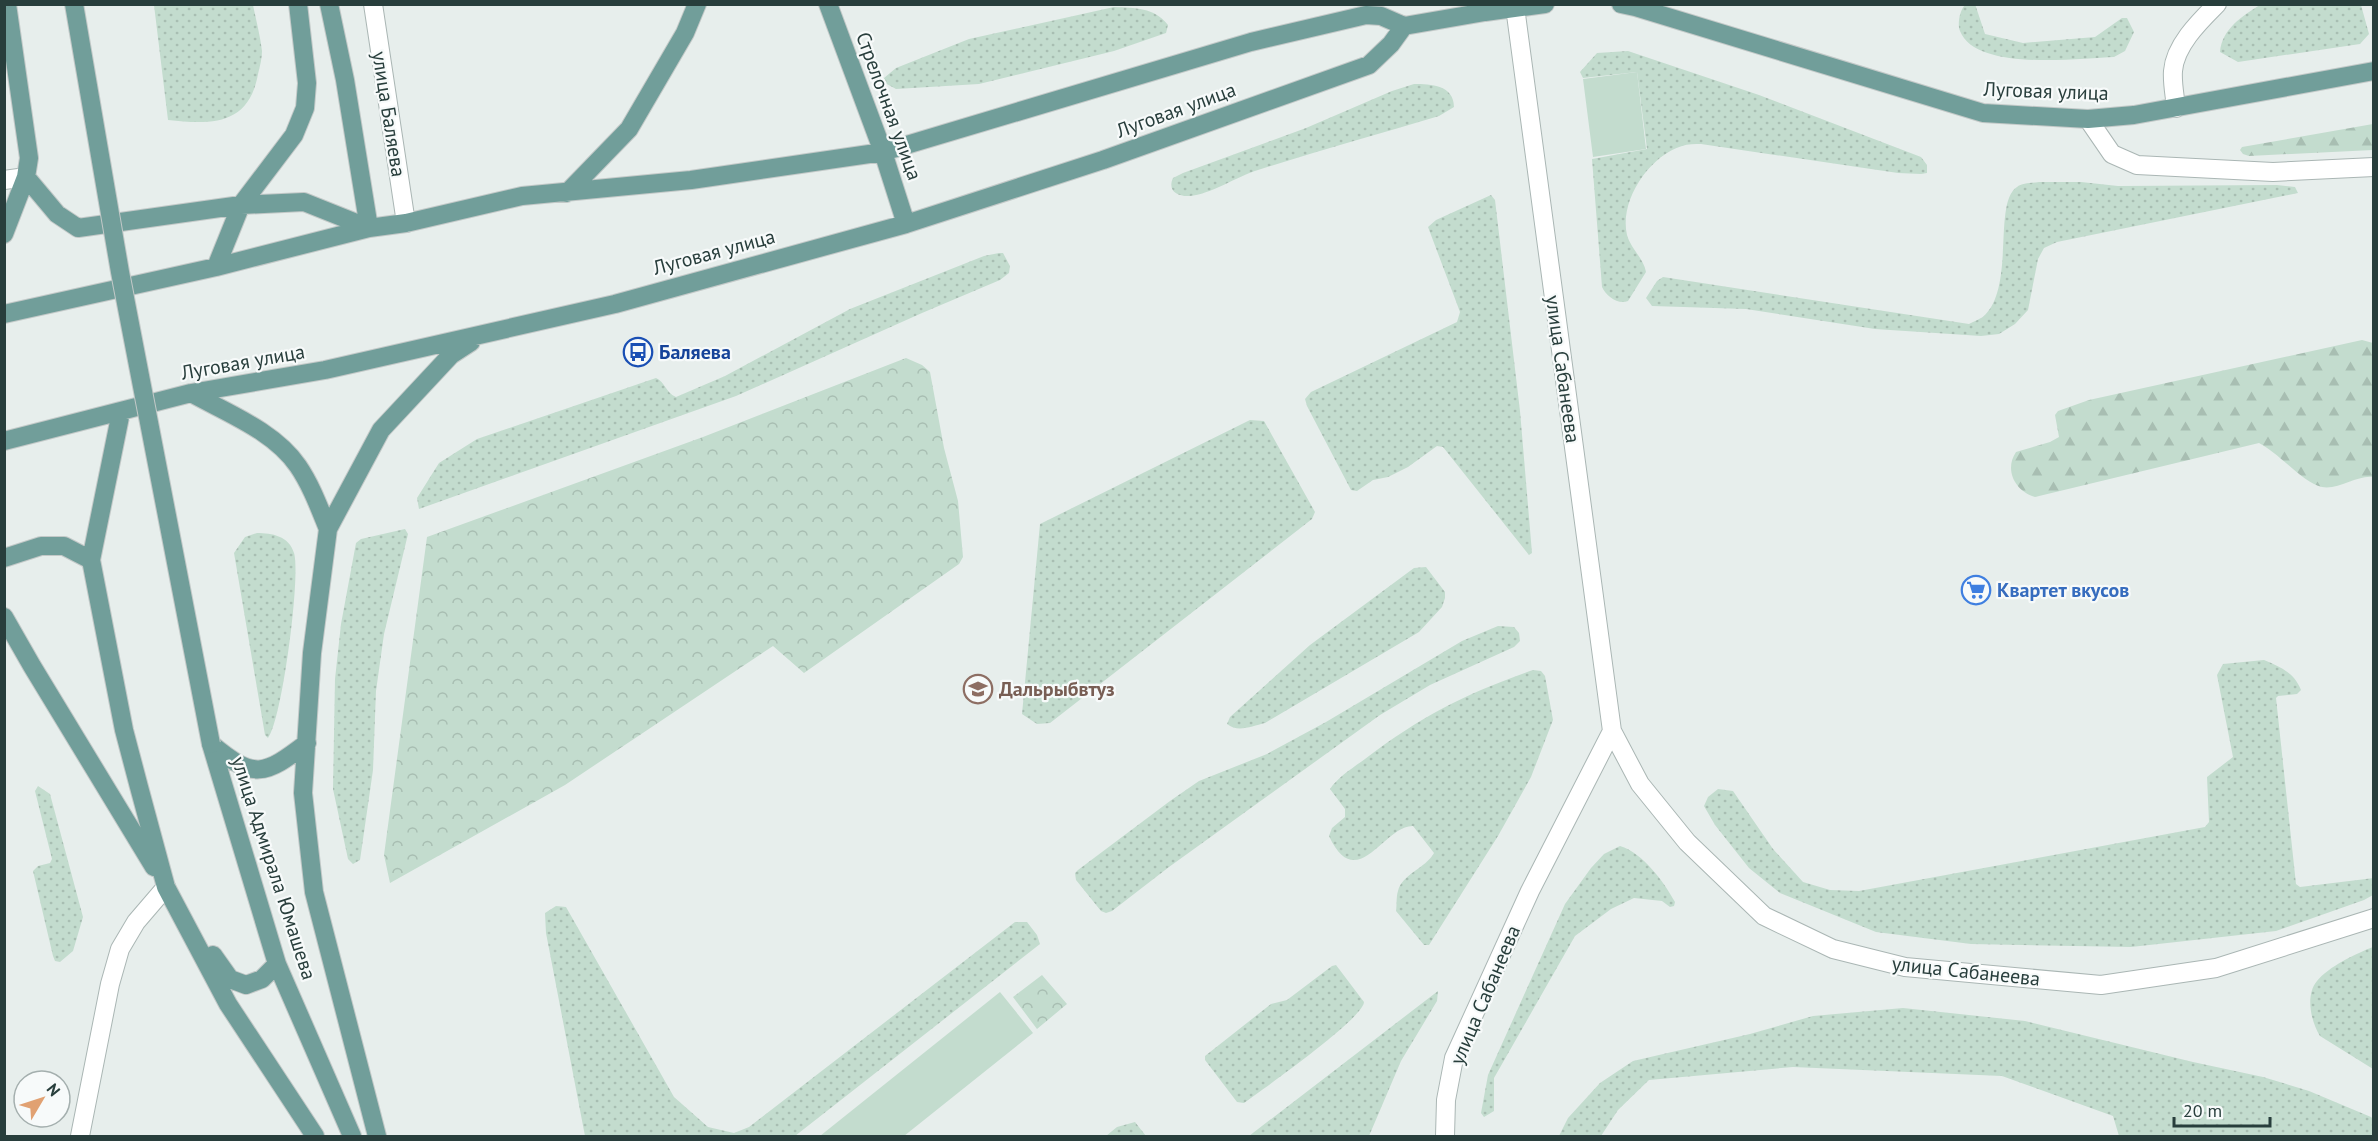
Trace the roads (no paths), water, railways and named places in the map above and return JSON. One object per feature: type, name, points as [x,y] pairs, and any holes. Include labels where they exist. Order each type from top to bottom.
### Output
[{"type":"main road","points":[[4,234],[26,177],[29,158],[7,4]]},
{"type":"main road","name":"улица Адмирала Юмашева","points":[[74,4],[120,272],[211,744],[277,964],[352,1137]]},
{"type":"main road","points":[[216,267],[241,205],[294,135],[304,108],[307,83],[298,4]]},
{"type":"main road","points":[[329,4],[345,80],[369,228]]},
{"type":"main road","points":[[567,193],[629,129],[685,33],[697,4]]},
{"type":"main road","name":"Стрелочная улица","points":[[828,4],[883,152],[906,224]]},
{"type":"main road","points":[[1404,26],[1545,4]]},
{"type":"main road","name":"Луговая улица","points":[[1631,5],[1983,113],[2088,119],[2176,108],[2373,70]]},
{"type":"main road","name":"Луговая улица","points":[[4,314],[216,267],[369,228],[406,223],[522,196],[691,180],[883,152],[1279,35],[1366,15],[1381,16],[1404,26],[1391,44],[1369,65],[1083,167],[906,224],[615,304],[325,370],[191,393],[4,441]]},
{"type":"main road","points":[[26,177],[57,214],[78,228],[241,205],[304,202],[369,228]]},
{"type":"main road","points":[[377,1137],[314,892],[303,793],[312,653],[328,529],[381,430],[451,355],[480,336]]},
{"type":"main road","points":[[191,393],[260,431],[282,448],[297,465],[309,484],[328,529]]},
{"type":"main road","points":[[121,412],[91,560],[124,730],[166,887],[230,979],[246,986],[262,979],[277,964]]},
{"type":"main road","points":[[4,558],[41,546],[64,546],[91,560]]},
{"type":"main road","points":[[4,617],[166,887],[228,1004],[315,1137]]},
{"type":"main road","points":[[211,744],[231,761],[249,770],[264,770],[279,764],[307,743]]},
{"type":"street","name":"улица Баляева","points":[[373,4],[406,223]]},
{"type":"street","points":[[2176,108],[2172,79],[2176,58],[2200,21],[2217,4]]},
{"type":"street","name":"улица Сабанеева","points":[[1515,7],[1612,730],[1640,784],[1687,842],[1764,916],[1833,949],[1905,967],[2101,985],[2216,968],[2373,918]]},
{"type":"street","points":[[2088,119],[2112,154],[2138,165],[2273,172],[2373,167]]},
{"type":"street","points":[[4,180],[26,177]]},
{"type":"street","name":"улица Сабанеева","points":[[1445,1137],[1446,1100],[1454,1058],[1530,891],[1612,730]]},
{"type":"street","points":[[80,1137],[110,984],[120,949],[136,922],[166,887]]},
{"type":"place","name":"Баляева","points":[[638,352]]},
{"type":"place","name":"Квартет вкусов","points":[[1976,590]]},
{"type":"place","name":"Дальрыбвтуз","points":[[978,689]]}]
